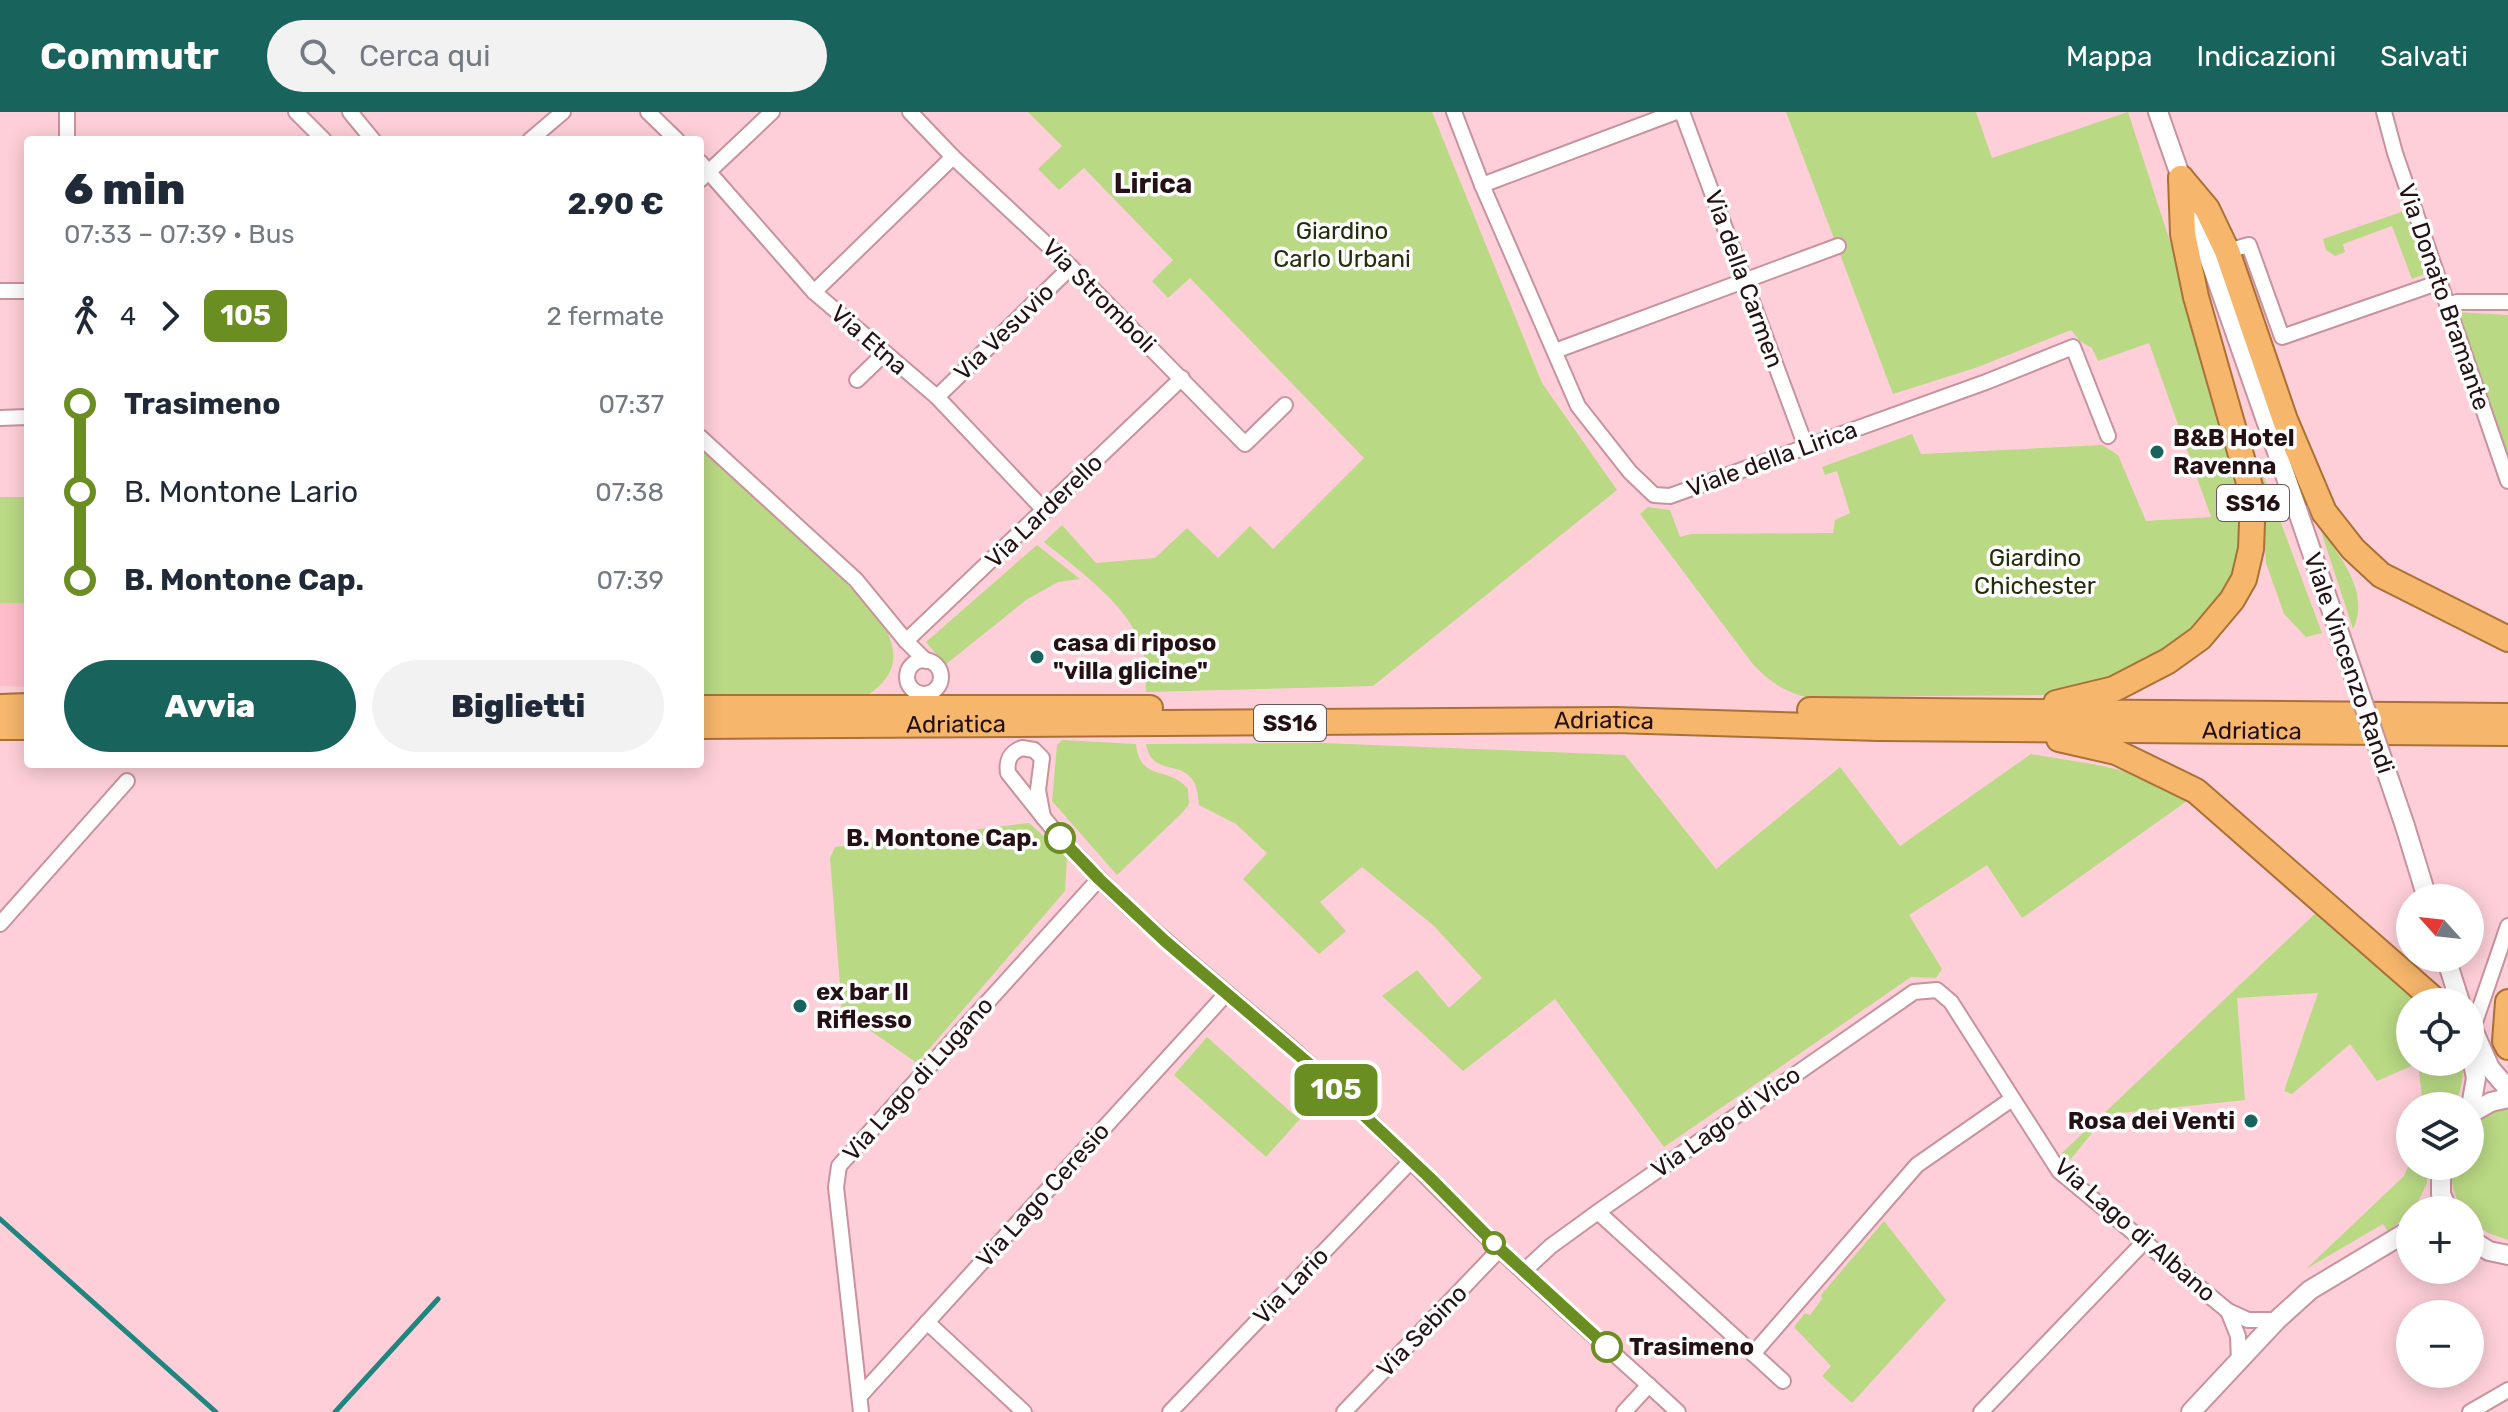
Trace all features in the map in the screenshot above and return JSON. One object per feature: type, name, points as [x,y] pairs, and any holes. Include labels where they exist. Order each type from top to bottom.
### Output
[{"type":"highway","name":"SS16","points":[[2181,178],[2207,209],[2227,251],[2285,420],[2324,512],[2353,549],[2381,575],[2508,639]]},
{"type":"highway","name":"SS16","points":[[2181,178],[2183,234],[2196,297],[2253,497],[2251,549],[2244,579],[2232,600],[2200,638],[2168,661],[2114,689],[2064,700],[2033,720],[2066,741],[2116,752],[2196,791],[2421,988]]},
{"type":"highway","points":[[0,707],[24,706]]},
{"type":"highway","name":"Adriatica","points":[[704,708],[1548,707],[2508,733]]},
{"type":"highway","name":"Adriatica","points":[[704,726],[1615,720],[1879,728],[2033,720],[2508,716]]},
{"type":"highway","points":[[0,727],[24,727]]},
{"type":"highway","points":[[2508,1002],[2505,1041],[2508,1047]]},
{"type":"street","points":[[67,112],[67,136]]},
{"type":"street","points":[[296,112],[320,136]]},
{"type":"street","points":[[350,112],[370,136]]},
{"type":"street","points":[[535,136],[563,112]]},
{"type":"street","points":[[648,112],[673,136]]},
{"type":"street","points":[[704,170],[772,112]]},
{"type":"street","name":"Via Stromboli","points":[[910,112],[953,157],[1071,267],[1245,444],[1285,405]]},
{"type":"street","name":"Viale della Lirica","points":[[1454,112],[1482,185],[1578,406],[1630,472],[1654,495],[1670,496],[1986,382],[2073,347],[2108,436]]},
{"type":"street","points":[[1482,185],[1679,112]]},
{"type":"street","name":"Via della Carmen","points":[[1679,112],[1746,281],[1806,447]]},
{"type":"street","name":"Viale Vincenzo Randi","points":[[2158,112],[2297,509],[2423,884]]},
{"type":"street","name":"Via Donato Bramante","points":[[2384,112],[2395,153],[2508,481]]},
{"type":"street","points":[[814,292],[953,157]]},
{"type":"street","name":"Via Etna","points":[[704,172],[814,292],[937,397],[1045,511]]},
{"type":"street","points":[[2227,251],[2249,245],[2282,337],[2440,282]]},
{"type":"street","points":[[1555,351],[1838,246]]},
{"type":"street","name":"Via Vesuvio","points":[[937,397],[1071,267]]},
{"type":"street","points":[[0,291],[24,291]]},
{"type":"street","points":[[2447,305],[2457,302],[2508,302]]},
{"type":"street","points":[[857,380],[885,353]]},
{"type":"street","name":"Via Larderello","points":[[906,641],[1182,378]]},
{"type":"street","points":[[0,418],[24,417]]},
{"type":"street","points":[[704,441],[856,580],[906,641],[926,661],[936,665],[940,674],[939,685],[930,693],[914,691],[908,682],[906,641]]},
{"type":"street","points":[[909,670],[916,663],[926,661]]},
{"type":"street","points":[[0,924],[127,781]]},
{"type":"street","points":[[1043,817],[1099,879],[1226,994],[1295,1051],[1500,1249],[1678,1412]]},
{"type":"street","name":"Via Lago di Lugano","points":[[861,1412],[836,1187],[839,1166],[1099,879]]},
{"type":"street","points":[[2484,991],[2508,926]]},
{"type":"street","name":"Via Lago di Albano","points":[[1937,990],[1951,1002],[2059,1171],[2228,1311],[2248,1320],[2277,1320]]},
{"type":"street","name":"Via Lago di Vico","points":[[1524,1271],[1551,1246],[1598,1212],[1914,992],[1937,990]]},
{"type":"street","name":"Via Lago Ceresio","points":[[860,1396],[1226,994]]},
{"type":"street","points":[[2484,1055],[2490,1068],[2508,1089]]},
{"type":"street","points":[[2484,1106],[2508,1098]]},
{"type":"street","points":[[1753,1354],[1917,1165],[2012,1099]]},
{"type":"street","name":"Via Lario","points":[[1170,1412],[1411,1161]]},
{"type":"street","points":[[1598,1212],[1783,1381]]},
{"type":"street","points":[[2191,1412],[2277,1320],[2310,1290],[2396,1238]]},
{"type":"street","points":[[1981,1412],[2144,1242]]},
{"type":"street","points":[[2484,1248],[2508,1255]]},
{"type":"street","name":"Via Sebino","points":[[1344,1412],[1500,1249]]},
{"type":"street","name":"Via Lago di Albano","points":[[2228,1311],[2238,1336],[2239,1361]]},
{"type":"street","points":[[927,1322],[1024,1412]]},
{"type":"street","points":[[1624,1412],[1649,1385]]},
{"type":"street","points":[[2470,1412],[2508,1390]]},
{"type":"shaded area","points":[[0,603],[24,603],[24,687],[0,686]]},
{"type":"green space","name":"Giardino Carlo Urbani","points":[[1028,112],[1432,112],[1542,383],[1617,490],[1373,686],[1146,692],[1142,648],[1126,617],[1086,576],[1044,542],[1062,525],[1096,563],[1155,558],[1187,528],[1218,558],[1250,526],[1273,549],[1364,458],[1190,278],[1168,298],[1152,281],[1173,260],[1084,168],[1059,190],[1038,169],[1062,146]]},
{"type":"green space","name":"Giardino Chichester","points":[[1786,112],[1976,112],[1992,158],[2128,112],[2184,285],[2247,498],[2243,545],[2227,589],[2201,623],[2161,658],[2109,684],[2053,695],[1805,697],[1776,684],[1752,663],[1640,514],[1648,507],[1670,510],[1680,537],[1691,534],[1833,533],[1835,520],[1850,513],[1837,471],[1825,475],[1822,467],[1912,434],[1921,454],[2102,445],[2118,455],[2146,521],[2211,517],[2149,343],[2098,361],[2092,348],[2080,341],[2071,330],[1978,367],[1893,394]]},
{"type":"green space","points":[[2404,211],[2427,273],[2412,279],[2392,226],[2343,244],[2345,252],[2335,256],[2326,250],[2323,239]]},
{"type":"green space","points":[[2456,312],[2508,315],[2508,458]]},
{"type":"green space","points":[[704,451],[793,529],[879,617],[890,640],[893,660],[886,679],[866,696],[704,697]]},
{"type":"green space","points":[[2259,464],[2322,633],[2306,637],[2284,614],[2266,563]]},
{"type":"green space","points":[[0,497],[24,497],[24,603],[0,603]]},
{"type":"green space","points":[[2320,528],[2344,563],[2356,589],[2358,616],[2353,629]]},
{"type":"green space","points":[[1037,545],[1080,579],[1058,582],[1026,600],[945,665],[926,642]]},
{"type":"green space","points":[[1062,740],[1136,744],[1143,764],[1172,777],[1188,789],[1189,804],[1183,812],[1117,875],[1052,801],[1057,745]]},
{"type":"green space","points":[[1322,743],[1625,755],[1716,869],[1840,767],[1900,846],[2031,754],[2141,775],[2187,801],[2022,918],[1987,865],[1909,915],[1942,969],[1936,978],[1911,977],[1664,1147],[1555,999],[1463,1071],[1382,996],[1417,970],[1449,1008],[1482,978],[1434,926],[1362,867],[1320,902],[1346,931],[1319,954],[1243,879],[1267,853],[1236,824],[1199,805],[1191,777],[1157,763],[1150,756],[1146,744]]},
{"type":"green space","points":[[1029,823],[1067,857],[1065,891],[917,1063],[842,1011],[830,858],[835,847]]},
{"type":"green space","points":[[2320,909],[2409,988],[2396,988],[2396,1073],[2377,1081],[2350,1044],[2292,1094],[2284,1091],[2318,993],[2237,998],[2245,1100],[2121,1113],[2092,1133],[2070,1160],[2062,1153]]},
{"type":"green space","points":[[1207,1037],[1293,1114],[1302,1104],[1308,1110],[1266,1157],[1174,1075]]},
{"type":"green space","points":[[2420,1076],[2462,1076],[2459,1092],[2421,1092]]},
{"type":"green space","points":[[2508,1107],[2508,1240],[2484,1230],[2484,1196],[2456,1196],[2452,1184],[2452,1180],[2484,1180],[2484,1115]]},
{"type":"green space","points":[[2400,1180],[2427,1180],[2421,1196],[2396,1196],[2396,1225],[2388,1231],[2383,1224],[2306,1269]]},
{"type":"green space","points":[[1884,1221],[1946,1300],[1852,1403],[1822,1376],[1831,1366],[1794,1327],[1805,1313],[1810,1315],[1822,1299],[1821,1295]]},
{"type":"waterway","points":[[0,1219],[216,1412]]},
{"type":"waterway","points":[[335,1412],[438,1299]]},
{"type":"bus line","name":"105","points":[[1060,838],[1165,941],[1315,1069],[1500,1249],[1607,1347]]},
{"type":"place","name":"B&B Hotel Ravenna","points":[[2157,452]]},
{"type":"place","name":"casa di riposo \"villa glicine\"","points":[[1037,657]]},
{"type":"place","name":"B. Montone Cap.","points":[[1060,838]]},
{"type":"place","name":"ex bar Il Riflesso","points":[[800,1006]]},
{"type":"place","name":"Rosa dei Venti","points":[[2251,1121]]},
{"type":"place","name":"Trasimeno","points":[[1607,1347]]},
{"type":"district","name":"Lirica","points":[[1153,183]]}]
